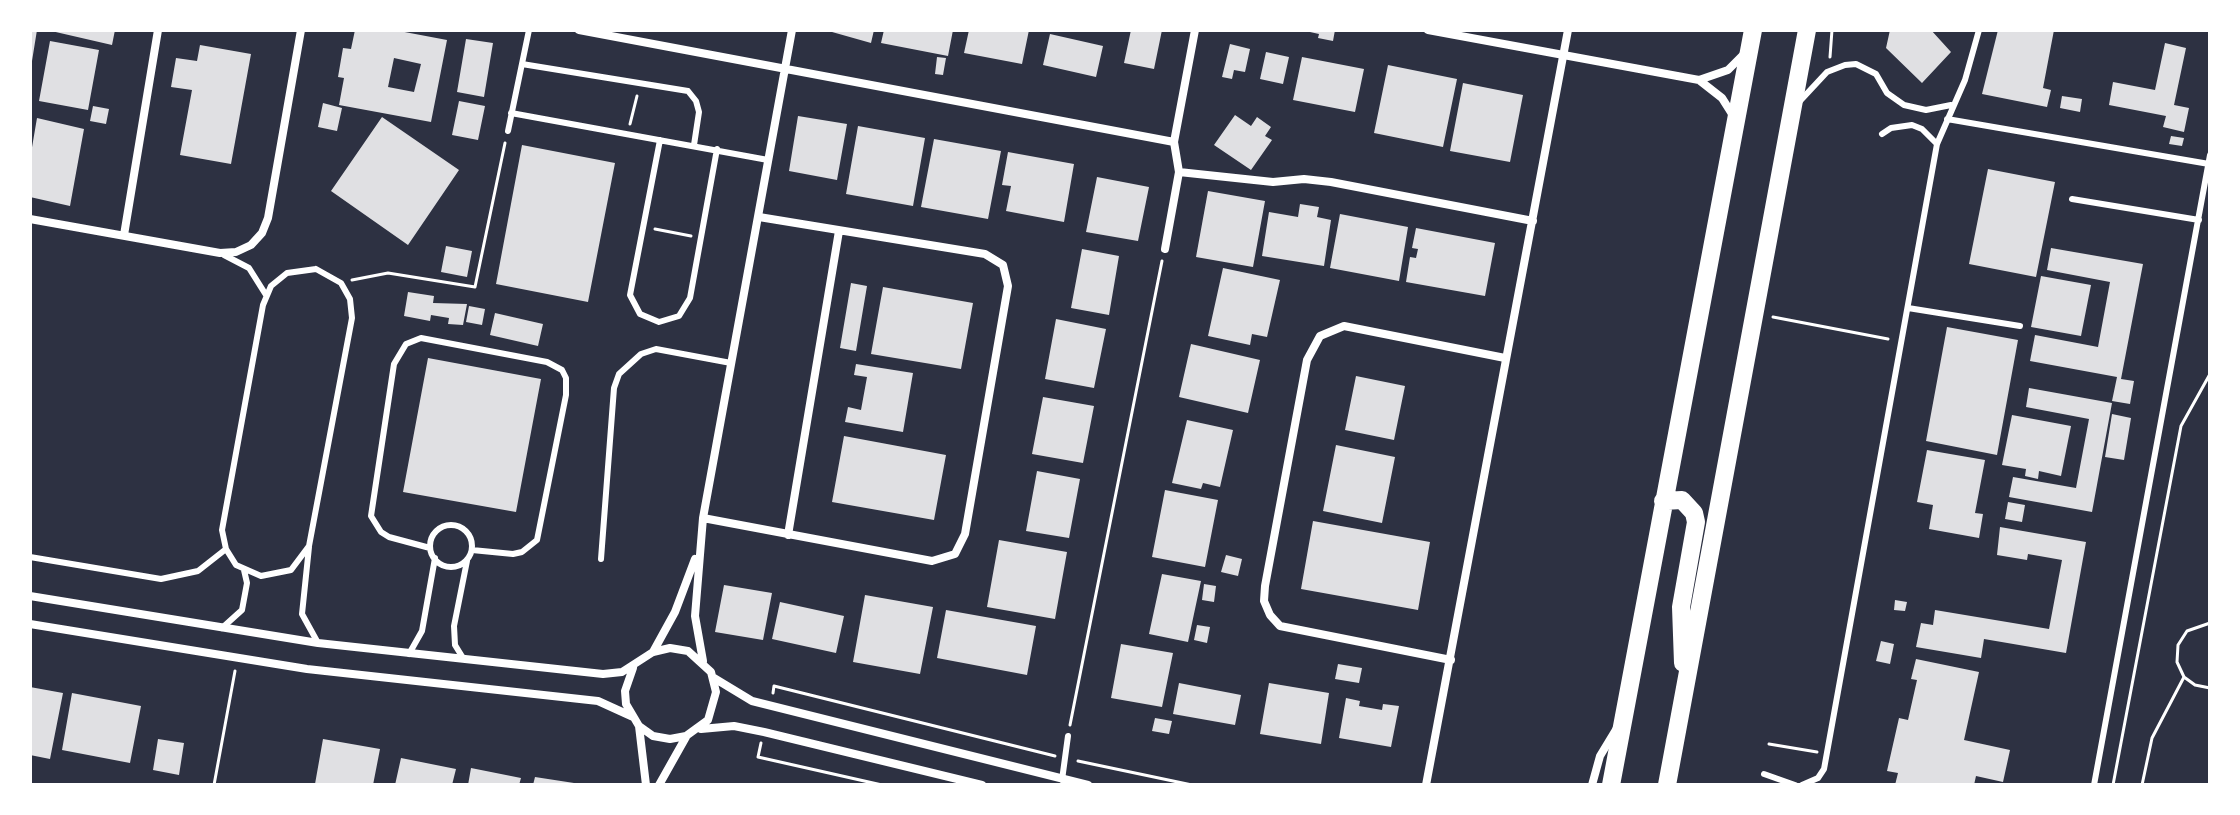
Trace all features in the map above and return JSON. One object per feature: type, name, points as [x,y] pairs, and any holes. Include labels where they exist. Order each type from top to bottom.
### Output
[{"type":"main road","points":[[1669,781],[1807,30]]},
{"type":"main road","points":[[1611,785],[1752,37]]},
{"type":"main road","points":[[1663,501],[1672,499],[1689,505],[1696,522],[1680,626],[1686,682]]},
{"type":"street","points":[[124,235],[158,30]]},
{"type":"street","points":[[30,219],[220,253],[236,252],[251,245],[262,233],[268,218],[301,30]]},
{"type":"street","points":[[579,30],[1174,142]]},
{"type":"street","points":[[792,30],[703,518],[695,616],[703,661],[713,677],[738,695],[1088,785]]},
{"type":"street","points":[[1165,249],[1179,172],[1174,142],[1195,30]]},
{"type":"street","points":[[1428,30],[1699,80],[1722,98],[1737,124]]},
{"type":"street","points":[[1426,785],[1568,30]]},
{"type":"street","points":[[1699,80],[1728,70],[1752,37]]},
{"type":"street","points":[[1179,172],[1273,182],[1304,179],[1331,182],[1533,221]]},
{"type":"street","points":[[703,518],[932,561],[955,554],[965,534],[1008,286],[1003,265],[985,254],[759,217]]},
{"type":"street","points":[[788,535],[839,231]]},
{"type":"street","points":[[1451,660],[1280,626],[1270,615],[1264,601],[1265,586],[1307,360],[1320,336],[1344,326],[1505,358]]},
{"type":"street","points":[[30,596],[318,643],[603,674],[633,668],[653,652],[675,612],[699,548]]},
{"type":"street","points":[[30,624],[307,669],[598,701],[631,716]]},
{"type":"street","points":[[653,652],[670,648],[688,651],[703,661]]},
{"type":"street","points":[[633,668],[625,691],[631,716],[653,736],[670,739],[721,725],[764,732],[982,785]]},
{"type":"street","points":[[697,730],[714,707],[713,677]]},
{"type":"street","points":[[1592,785],[1600,756],[1623,721]]},
{"type":"street","points":[[639,726],[646,785]]},
{"type":"street","points":[[659,785],[686,736]]},
{"type":"lane","points":[[508,131],[529,30]]},
{"type":"lane","points":[[1802,785],[1818,778],[1827,754],[1937,144],[1951,105],[1965,80],[1979,30]]},
{"type":"lane","points":[[522,64],[688,91],[696,101],[699,112],[694,145]]},
{"type":"lane","points":[[1792,109],[1834,68],[1856,64],[1867,68],[1883,83],[1887,93],[1913,108],[1939,109],[1951,105]]},
{"type":"lane","points":[[511,113],[768,160]]},
{"type":"lane","points":[[1947,119],[2209,164]]},
{"type":"lane","points":[[1882,134],[1891,128],[1912,125],[1931,135],[1937,144]]},
{"type":"lane","points":[[660,140],[630,295],[640,314],[659,322],[670,321],[686,308],[717,149]]},
{"type":"lane","points":[[2094,785],[2210,155]]},
{"type":"lane","points":[[2072,199],[2199,220]]},
{"type":"lane","points":[[220,253],[249,268],[266,295]]},
{"type":"lane","points":[[222,628],[242,610],[247,583],[244,570],[226,549],[222,530],[266,295],[278,279],[296,270],[316,269],[341,283],[350,299],[352,318],[309,546],[310,564],[302,614],[318,643]]},
{"type":"lane","points":[[1908,308],[2020,326]]},
{"type":"lane","points":[[430,548],[389,537],[381,532],[371,516],[394,364],[406,344],[421,338],[547,362],[562,370],[566,378],[566,395],[537,540],[522,552],[513,554],[472,550]]},
{"type":"lane","points":[[601,559],[614,388],[619,374],[641,354],[656,349],[731,363]]},
{"type":"lane","points":[[465,661],[455,645],[454,626],[472,550],[467,531],[449,524],[437,530],[430,548],[435,558],[447,566],[468,559]]},
{"type":"lane","points":[[244,570],[261,576],[282,574],[299,563],[309,546]]},
{"type":"lane","points":[[30,557],[161,579],[198,571],[226,549]]},
{"type":"lane","points":[[409,654],[422,631],[435,558]]},
{"type":"lane","points":[[1062,780],[1068,736]]},
{"type":"lane","points":[[1764,774],[1795,785]]},
{"type":"path","points":[[1832,30],[1830,58],[1834,68]]},
{"type":"path","points":[[628,135],[640,81]]},
{"type":"path","points":[[341,283],[388,273],[475,287],[508,131]]},
{"type":"path","points":[[643,227],[702,238]]},
{"type":"path","points":[[1068,736],[1165,249]]},
{"type":"path","points":[[1754,314],[1902,342]]},
{"type":"path","points":[[2113,785],[2181,426],[2210,374]]},
{"type":"path","points":[[2210,623],[2187,631],[2178,645],[2177,662],[2184,677],[2195,685],[2210,688]]},
{"type":"path","points":[[214,785],[237,657]]},
{"type":"path","points":[[2142,785],[2152,738],[2184,677]]},
{"type":"path","points":[[770,704],[774,686],[1066,759],[1192,785]]},
{"type":"path","points":[[764,732],[758,757],[882,785]]},
{"type":"path","points":[[1769,744],[1827,754]]},
{"type":"building","points":[[30,30],[37,30],[32,61],[30,61]]},
{"type":"building","points":[[47,30],[115,30],[112,45]]},
{"type":"building","points":[[355,30],[394,30],[447,40],[431,122],[339,105],[344,78],[338,77],[343,48],[351,49]],"holes":[[[394,58],[421,64],[414,92],[388,87]]]},
{"type":"building","points":[[825,30],[874,30],[871,43]]},
{"type":"building","points":[[884,30],[953,30],[948,56],[881,43]]},
{"type":"building","points":[[969,30],[1029,30],[1022,64],[964,53]]},
{"type":"building","points":[[1131,30],[1162,30],[1154,69],[1124,63]]},
{"type":"building","points":[[1301,30],[1335,30],[1333,41]]},
{"type":"building","points":[[1890,30],[1931,30],[1951,52],[1922,83],[1886,48]]},
{"type":"building","points":[[1998,30],[2054,30],[2043,88],[2051,90],[2047,107],[1982,94]]},
{"type":"building","points":[[1050,34],[1103,46],[1096,77],[1043,65]]},
{"type":"building","points":[[466,39],[493,43],[484,97],[457,92]]},
{"type":"building","points":[[50,41],[99,50],[88,110],[39,101]]},
{"type":"building","points":[[2165,43],[2186,48],[2174,105],[2189,108],[2184,132],[2163,127],[2166,116],[2109,105],[2113,82],[2155,90]]},
{"type":"building","points":[[1230,44],[1250,49],[1245,72],[1234,70],[1232,79],[1222,77]]},
{"type":"building","points":[[200,45],[251,54],[231,164],[180,155],[192,90],[171,87],[176,58],[197,61]]},
{"type":"building","points":[[1266,52],[1289,57],[1283,84],[1260,79]]},
{"type":"building","points":[[937,57],[946,58],[943,75],[935,74]]},
{"type":"building","points":[[1302,57],[1364,69],[1355,112],[1293,100]]},
{"type":"building","points":[[1388,65],[1457,79],[1443,147],[1374,133]]},
{"type":"building","points":[[1463,83],[1523,95],[1510,162],[1450,151]]},
{"type":"building","points":[[2062,96],[2082,99],[2080,112],[2060,108]]},
{"type":"building","points":[[459,101],[485,106],[478,140],[452,135]]},
{"type":"building","points":[[323,103],[342,108],[337,131],[318,127]]},
{"type":"building","points":[[93,106],[109,109],[106,124],[90,121]]},
{"type":"building","points":[[1235,115],[1251,126],[1257,117],[1271,127],[1265,136],[1272,140],[1251,170],[1214,145]]},
{"type":"building","points":[[798,116],[847,124],[837,180],[789,171]]},
{"type":"building","points":[[382,117],[459,170],[408,245],[331,191]]},
{"type":"building","points":[[37,118],[84,129],[70,206],[30,197],[30,159]]},
{"type":"building","points":[[858,126],[925,138],[913,206],[846,194]]},
{"type":"building","points":[[2171,136],[2184,138],[2182,146],[2169,144]]},
{"type":"building","points":[[934,139],[1001,151],[988,219],[921,207]]},
{"type":"building","points":[[522,145],[615,163],[588,302],[496,284]]},
{"type":"building","points":[[1008,152],[1074,164],[1064,222],[1006,211],[1011,186],[1002,185]]},
{"type":"building","points":[[1988,169],[2055,182],[2036,277],[1969,264]]},
{"type":"building","points":[[1097,177],[1149,187],[1138,241],[1086,232]]},
{"type":"building","points":[[1208,191],[1265,201],[1253,267],[1196,257]]},
{"type":"building","points":[[1300,204],[1319,207],[1317,217],[1331,220],[1324,266],[1262,256],[1269,212],[1298,217]]},
{"type":"building","points":[[1340,214],[1408,227],[1399,281],[1330,268]]},
{"type":"building","points":[[1416,228],[1495,243],[1485,296],[1406,282],[1410,257],[1416,258],[1418,249],[1412,248]]},
{"type":"building","points":[[446,246],[472,251],[467,277],[441,272]]},
{"type":"building","points":[[2051,248],[2143,264],[2121,379],[2134,381],[2130,404],[2112,401],[2117,377],[2030,361],[2035,335],[2098,347],[2110,282],[2047,270]]},
{"type":"building","points":[[1082,249],[1119,256],[1109,315],[1071,308]]},
{"type":"building","points":[[1223,268],[1280,280],[1267,337],[1252,334],[1250,345],[1208,336]]},
{"type":"building","points":[[2041,276],[2091,285],[2081,336],[2031,327]]},
{"type":"building","points":[[851,283],[867,286],[856,351],[840,348]]},
{"type":"building","points":[[883,287],[973,303],[961,369],[871,354]]},
{"type":"building","points":[[408,292],[434,296],[433,303],[467,304],[463,325],[448,324],[449,318],[431,315],[430,321],[404,316]]},
{"type":"building","points":[[469,306],[485,309],[482,325],[466,322]]},
{"type":"building","points":[[495,313],[543,324],[538,346],[490,335]]},
{"type":"building","points":[[1056,319],[1106,329],[1094,388],[1045,379]]},
{"type":"building","points":[[1947,327],[2018,340],[1997,455],[1926,441]]},
{"type":"building","points":[[1191,344],[1260,360],[1248,413],[1179,397]]},
{"type":"building","points":[[428,358],[541,379],[516,512],[403,492]]},
{"type":"building","points":[[856,364],[913,373],[903,432],[845,422],[848,407],[861,410],[867,377],[854,375]]},
{"type":"building","points":[[1356,376],[1405,386],[1394,440],[1345,430]]},
{"type":"building","points":[[2029,388],[2112,403],[2092,512],[2009,497],[2013,477],[2076,488],[2089,419],[2026,407]]},
{"type":"building","points":[[1043,397],[1094,406],[1083,463],[1032,454]]},
{"type":"building","points":[[2112,414],[2131,418],[2124,460],[2105,457]]},
{"type":"building","points":[[2012,415],[2071,426],[2061,476],[2039,471],[2038,479],[2025,476],[2026,469],[2002,465]]},
{"type":"building","points":[[1187,420],[1233,430],[1220,487],[1203,483],[1201,489],[1172,483]]},
{"type":"building","points":[[844,436],[946,455],[934,520],[832,502]]},
{"type":"building","points":[[1336,445],[1395,457],[1382,523],[1323,511]]},
{"type":"building","points":[[1927,450],[1985,460],[1975,513],[1983,514],[1979,538],[1929,529],[1933,505],[1917,502]]},
{"type":"building","points":[[1037,471],[1080,479],[1069,538],[1026,531]]},
{"type":"building","points":[[1165,490],[1218,500],[1205,567],[1152,557]]},
{"type":"building","points":[[2008,502],[2025,505],[2022,522],[2005,519]]},
{"type":"building","points":[[1313,521],[1430,542],[1418,610],[1301,589]]},
{"type":"building","points":[[2000,527],[2086,542],[2066,653],[1984,639],[1981,658],[1916,647],[1921,623],[1933,625],[1935,610],[2049,629],[2062,560],[2028,554],[2027,560],[1997,555]]},
{"type":"building","points":[[999,540],[1067,552],[1055,619],[987,607]]},
{"type":"building","points":[[1226,555],[1242,559],[1238,576],[1221,572]]},
{"type":"building","points":[[1162,574],[1201,581],[1188,642],[1149,634]]},
{"type":"building","points":[[1204,584],[1216,586],[1214,602],[1202,600]]},
{"type":"building","points":[[724,585],[772,593],[763,640],[715,632]]},
{"type":"building","points":[[865,595],[933,607],[920,674],[853,662]]},
{"type":"building","points":[[1895,600],[1907,602],[1905,611],[1894,610]]},
{"type":"building","points":[[780,602],[844,616],[836,653],[772,639]]},
{"type":"building","points":[[946,610],[1036,626],[1027,675],[937,658]]},
{"type":"building","points":[[1197,625],[1210,627],[1207,643],[1194,640]]},
{"type":"building","points":[[1881,641],[1894,644],[1890,664],[1876,661]]},
{"type":"building","points":[[1121,644],[1173,653],[1162,707],[1111,698]]},
{"type":"building","points":[[1916,659],[1979,672],[1964,740],[2010,750],[2003,782],[1976,776],[1974,785],[1895,785],[1898,773],[1887,771],[1899,718],[1908,720],[1917,680],[1911,679]]},
{"type":"building","points":[[1338,664],[1362,668],[1359,683],[1335,679]]},
{"type":"building","points":[[1179,683],[1241,695],[1235,725],[1173,714]]},
{"type":"building","points":[[1269,683],[1329,693],[1321,744],[1260,734]]},
{"type":"building","points":[[30,687],[63,693],[50,759],[30,755]]},
{"type":"building","points":[[72,693],[141,706],[130,763],[62,750]]},
{"type":"building","points":[[1346,698],[1360,701],[1359,706],[1382,710],[1383,704],[1399,706],[1391,747],[1339,738]]},
{"type":"building","points":[[1155,718],[1172,721],[1169,734],[1152,731]]},
{"type":"building","points":[[158,739],[184,743],[179,775],[153,770]]},
{"type":"building","points":[[323,739],[380,749],[373,785],[315,784]]},
{"type":"building","points":[[401,758],[456,769],[452,785],[395,785]]},
{"type":"building","points":[[471,768],[521,778],[519,785],[468,785]]},
{"type":"building","points":[[535,777],[574,783],[574,785],[533,785]]}]
